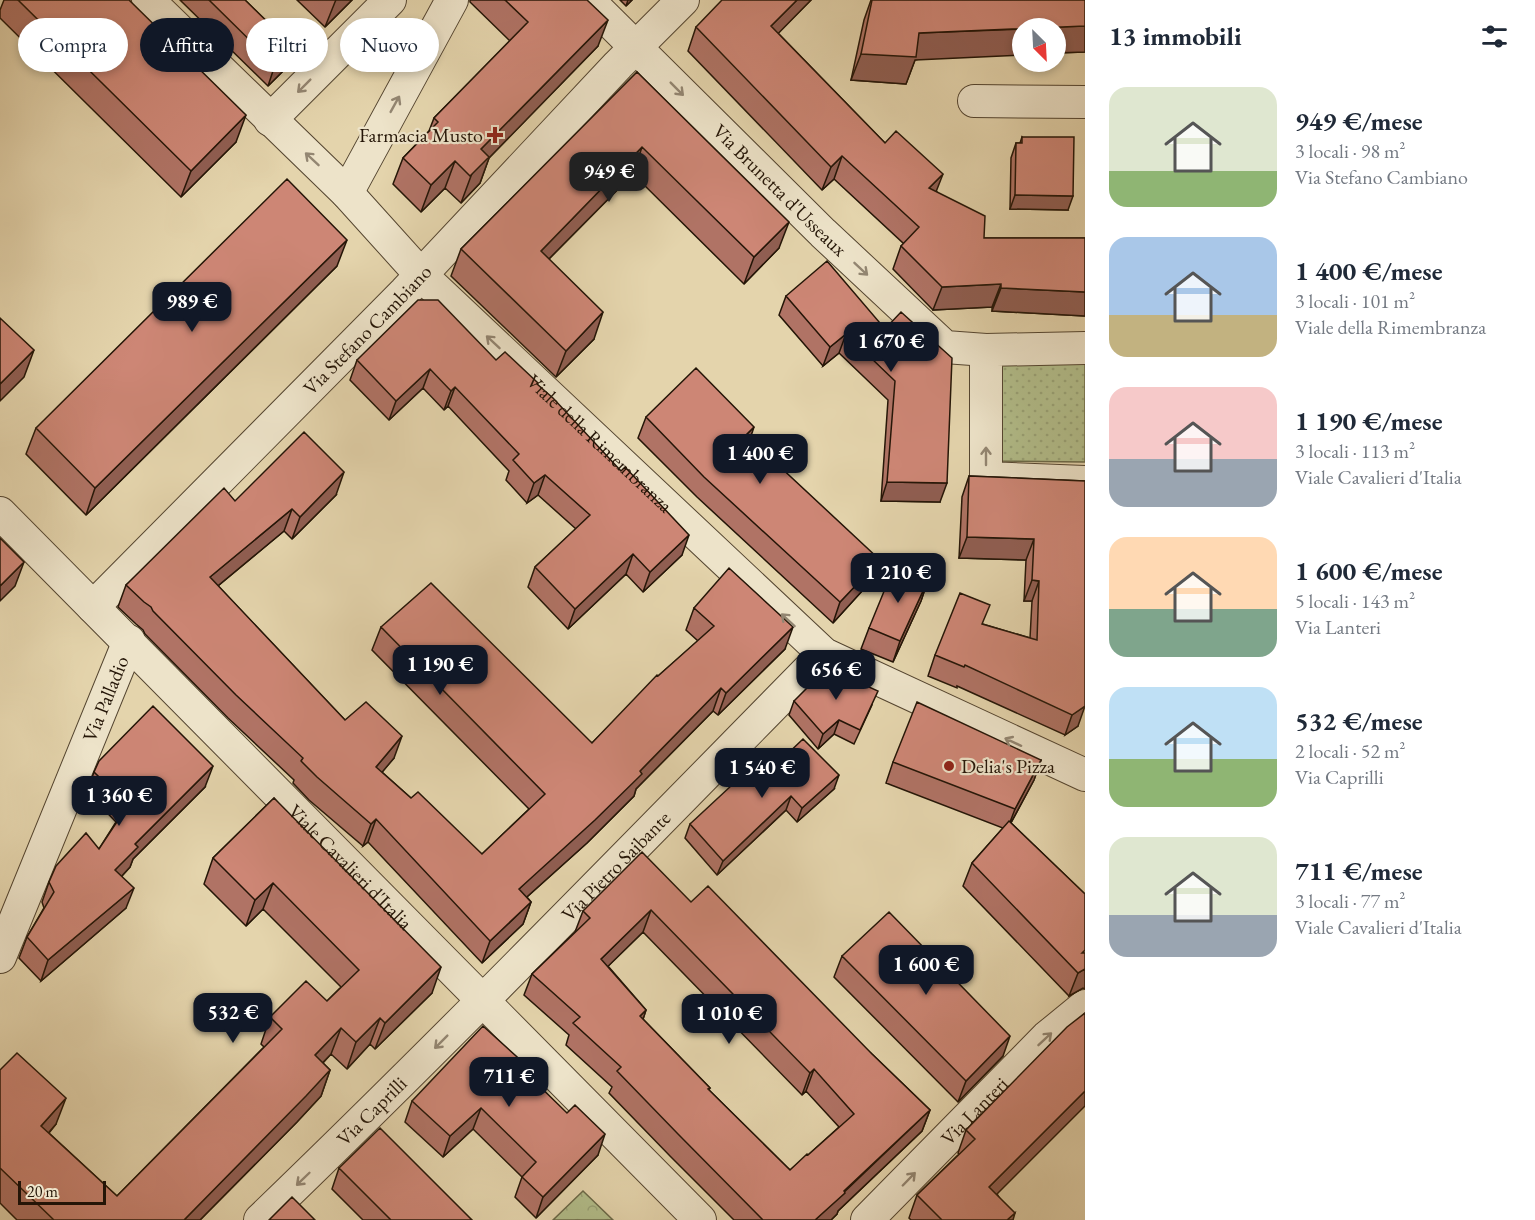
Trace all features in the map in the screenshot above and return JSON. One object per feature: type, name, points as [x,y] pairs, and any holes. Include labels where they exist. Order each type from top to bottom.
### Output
[{"type":"street","name":"Viale della Rimembranza","points":[[148,0],[347,193],[421,275],[824,654],[1085,775]]},
{"type":"street","points":[[270,120],[390,0]]},
{"type":"street","points":[[347,193],[452,0]]},
{"type":"street","name":"Via Brunetta d'Usseaux","points":[[588,0],[823,233],[945,347],[986,350],[1085,348]]},
{"type":"street","name":"Via Stefano Cambiano","points":[[93,607],[453,244],[636,47],[683,0]]},
{"type":"street","points":[[974,101],[1085,102]]},
{"type":"street","points":[[986,350],[986,478],[1085,482]]},
{"type":"street","name":"Viale Cavalieri d'Italia","points":[[0,513],[700,1220]]},
{"type":"street","name":"Via Palladio","points":[[0,957],[129,641]]},
{"type":"street","name":"Via Pietro Saibante","points":[[483,1000],[824,654]]},
{"type":"street","name":"Via Caprilli","points":[[260,1220],[483,1000]]},
{"type":"street","name":"Via Lanteri","points":[[867,1220],[1047,1037],[1085,1006]]},
{"type":"green space","points":[[994,360],[1085,361],[1085,462],[992,461]]},
{"type":"green space","points":[[583,1191],[613,1220],[553,1220]]},
{"type":"building","points":[[18,0],[129,0],[147,18],[140,18],[140,72],[202,72],[246,115],[191,171],[91,72],[128,72],[128,18],[36,18]]},
{"type":"building","points":[[209,0],[245,0],[263,18],[246,18],[246,36],[234,25],[234,18],[227,18]]},
{"type":"building","points":[[505,0],[587,0],[608,20],[481,149],[489,157],[470,176],[455,161],[431,185],[403,158],[438,122],[434,118],[528,22]]},
{"type":"building","points":[[722,0],[797,0],[771,26],[885,143],[896,131],[943,174],[929,188],[985,216],[984,238],[1085,238],[1085,292],[1001,288],[1001,284],[942,287],[901,246],[919,227],[842,156],[831,167],[696,27]]},
{"type":"building","points":[[872,0],[1085,0],[1085,26],[1066,27],[1066,18],[1012,18],[1012,29],[919,33],[916,57],[861,54]]},
{"type":"building","points":[[637,72],[789,222],[754,257],[642,147],[541,251],[603,312],[566,351],[461,249]]},
{"type":"building","points":[[1022,137],[1074,137],[1073,196],[1015,195],[1016,143],[1022,143]]},
{"type":"building","points":[[287,179],[347,240],[95,488],[36,428]]},
{"type":"building","points":[[827,261],[885,329],[901,312],[952,358],[947,483],[887,482],[895,381],[846,334],[830,347],[786,296]]},
{"type":"building","points":[[418,300],[438,300],[496,360],[505,352],[553,398],[621,471],[625,467],[689,535],[650,572],[633,554],[575,609],[535,567],[590,515],[545,475],[534,483],[513,460],[519,454],[455,387],[451,391],[430,369],[396,401],[357,360]]},
{"type":"building","points":[[0,318],[34,350],[0,384]]},
{"type":"building","points":[[696,368],[754,427],[746,435],[880,560],[840,602],[704,477],[646,417]]},
{"type":"building","points":[[304,432],[344,472],[300,517],[292,509],[210,577],[345,720],[366,702],[402,736],[376,767],[411,798],[418,792],[482,854],[545,794],[381,627],[431,583],[592,743],[657,675],[714,626],[694,608],[729,568],[793,627],[726,693],[721,688],[640,771],[642,774],[519,889],[531,902],[490,941],[376,819],[371,824],[317,777],[301,761],[303,758],[126,585],[224,488],[235,501]]},
{"type":"building","points":[[969,476],[1085,481],[1085,706],[1072,715],[965,665],[964,667],[935,655],[960,593],[990,605],[982,624],[1037,640],[1039,581],[1032,580],[1034,539],[967,537]]},
{"type":"building","points":[[0,538],[24,562],[0,586]]},
{"type":"building","points":[[894,567],[928,580],[900,641],[869,628]]},
{"type":"building","points":[[834,671],[878,691],[860,730],[839,720],[823,734],[794,701],[820,675]]},
{"type":"building","points":[[917,702],[1041,760],[1015,809],[893,762]]},
{"type":"building","points":[[153,706],[213,766],[135,844],[138,847],[115,870],[134,888],[48,960],[27,937],[54,892],[49,882],[56,866],[86,833],[99,849],[128,805],[94,772],[99,761]]},
{"type":"building","points":[[803,739],[839,775],[802,808],[791,796],[723,861],[690,824],[746,772],[756,784]]},
{"type":"building","points":[[274,798],[441,967],[385,1023],[380,1018],[356,1042],[341,1028],[315,1055],[330,1070],[184,1220],[54,1220],[0,1168],[0,1070],[17,1053],[66,1098],[41,1126],[117,1196],[282,1029],[270,1017],[306,981],[327,1001],[359,970],[273,883],[255,900],[213,858]]},
{"type":"building","points":[[1009,821],[1085,894],[1085,950],[1082,953],[1085,953],[1085,969],[1078,973],[972,863]]},
{"type":"building","points":[[642,852],[691,902],[708,886],[930,1110],[815,1220],[763,1220],[617,1071],[621,1067],[573,1023],[580,1017],[532,974],[590,918],[583,911]],"holes":[[[651,910],[810,1073],[814,1069],[854,1114],[790,1170],[708,1089],[710,1088],[640,1016],[646,1010],[601,959]]]},
{"type":"building","points":[[889,912],[1010,1036],[966,1081],[842,956]]},
{"type":"building","points":[[1085,1013],[1085,1091],[989,1187],[1015,1213],[1007,1220],[942,1220],[917,1195],[975,1139],[966,1130],[1067,1027]]},
{"type":"building","points":[[483,1026],[526,1065],[522,1069],[567,1113],[575,1105],[605,1134],[543,1197],[522,1177],[536,1162],[481,1108],[450,1136],[412,1101]]},
{"type":"building","points":[[380,1128],[472,1220],[391,1220],[339,1168]]},
{"type":"building","points":[[292,1197],[315,1220],[269,1220]]},
{"type":"place","name":"Farmacia Musto","points":[[495,135]]},
{"type":"place","name":"Delia's Pizza","points":[[949,766]]}]
